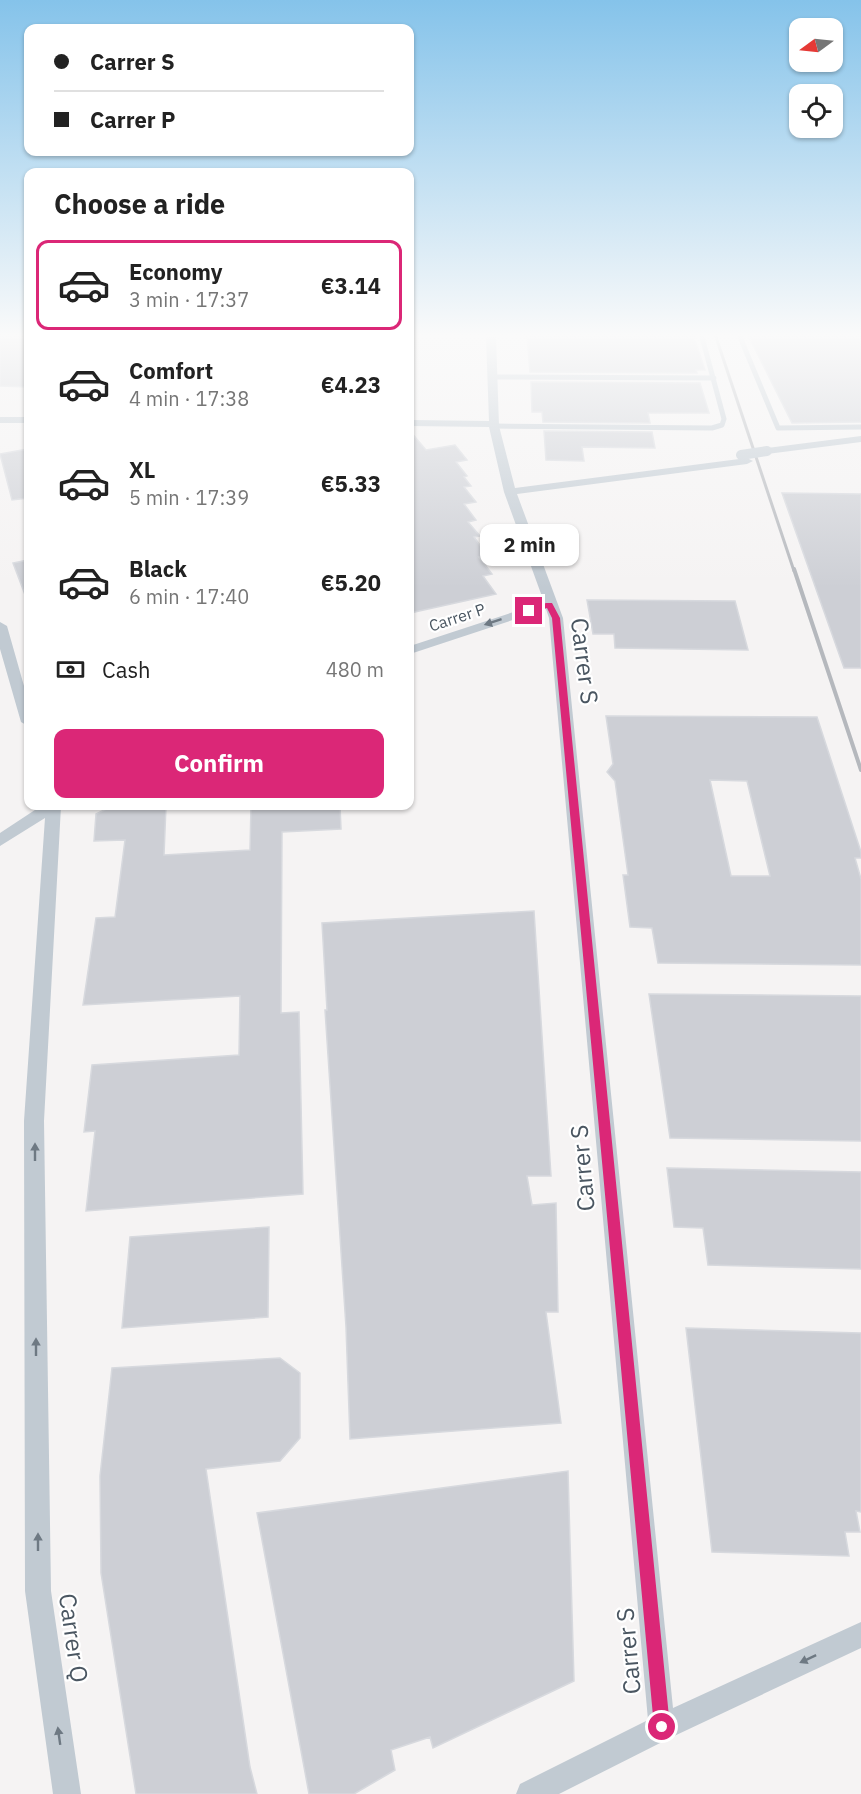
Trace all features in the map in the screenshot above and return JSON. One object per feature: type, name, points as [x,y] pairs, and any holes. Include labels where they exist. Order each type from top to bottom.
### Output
[{"type":"street","name":"Carrer S","points":[[494,421],[509,488],[549,604],[556,618],[662,1727]]},
{"type":"street","points":[[414,423],[494,425]]},
{"type":"street","points":[[509,488],[744,458],[861,439]]},
{"type":"street","points":[[770,454],[861,446]]},
{"type":"street","name":"Carrer P","points":[[414,649],[549,604]]},
{"type":"street","points":[[0,626],[24,708]]},
{"type":"street","points":[[0,841],[46,810]]},
{"type":"street","name":"Carrer Q","points":[[52,810],[34,1121],[38,1591],[67,1794]]},
{"type":"street","points":[[530,1794],[662,1727],[861,1635]]},
{"type":"lane","points":[[494,425],[717,427],[722,425],[723,421]]},
{"type":"lane","points":[[775,421],[778,428],[861,427]]},
{"type":"building","points":[[650,421],[650,423],[543,422]]},
{"type":"building","points":[[791,421],[861,421],[861,422],[792,423]]},
{"type":"building","points":[[544,431],[652,432],[655,448],[582,447],[584,461],[546,460]]},
{"type":"building","points":[[414,436],[426,450],[455,445],[467,460],[456,462],[467,476],[464,477],[471,486],[464,487],[476,502],[464,504],[476,520],[468,522],[480,536],[474,537],[488,556],[479,557],[492,574],[483,576],[496,594],[414,612]]},
{"type":"building","points":[[24,450],[24,498],[12,500],[0,454]]},
{"type":"building","points":[[782,493],[861,494],[861,668],[844,668]]},
{"type":"building","points":[[24,561],[24,592],[13,563]]},
{"type":"building","points":[[587,600],[735,601],[748,650],[615,648],[614,634],[593,634]]},
{"type":"building","points":[[606,716],[817,717],[861,852],[861,858],[855,858],[861,879],[861,965],[658,963],[652,928],[630,927],[623,875],[628,875],[615,781],[607,772],[613,764]],"holes":[[[710,780],[747,781],[770,876],[731,876]]]},
{"type":"building","points":[[104,810],[166,810],[164,855],[250,850],[251,810],[340,810],[341,829],[282,832],[281,1013],[299,1012],[303,1194],[86,1211],[95,1131],[84,1132],[92,1065],[239,1055],[240,996],[83,1005],[96,918],[115,917],[125,840],[94,841],[96,814]]},
{"type":"building","points":[[534,911],[551,1176],[527,1176],[532,1205],[556,1203],[558,1312],[546,1312],[561,1423],[350,1439],[346,1327],[325,1010],[327,1010],[322,923]]},
{"type":"building","points":[[649,994],[861,996],[861,1141],[670,1138]]},
{"type":"building","points":[[667,1168],[861,1172],[861,1269],[708,1265],[703,1228],[674,1227]]},
{"type":"building","points":[[269,1227],[268,1317],[122,1328],[130,1237]]},
{"type":"building","points":[[686,1328],[861,1333],[861,1512],[856,1511],[860,1532],[845,1532],[849,1556],[712,1552]]},
{"type":"building","points":[[280,1358],[300,1373],[300,1438],[280,1461],[206,1469],[250,1767],[257,1794],[136,1794],[101,1573],[100,1476],[112,1368]]},
{"type":"building","points":[[568,1471],[574,1681],[433,1748],[430,1737],[391,1750],[395,1770],[354,1794],[309,1794],[257,1513]]},
{"type":"railway","points":[[744,421],[794,571]]},
{"type":"railway","points":[[794,569],[861,770]]},
{"type":"route","points":[[529,611],[549,604],[556,618],[662,1727]]}]
